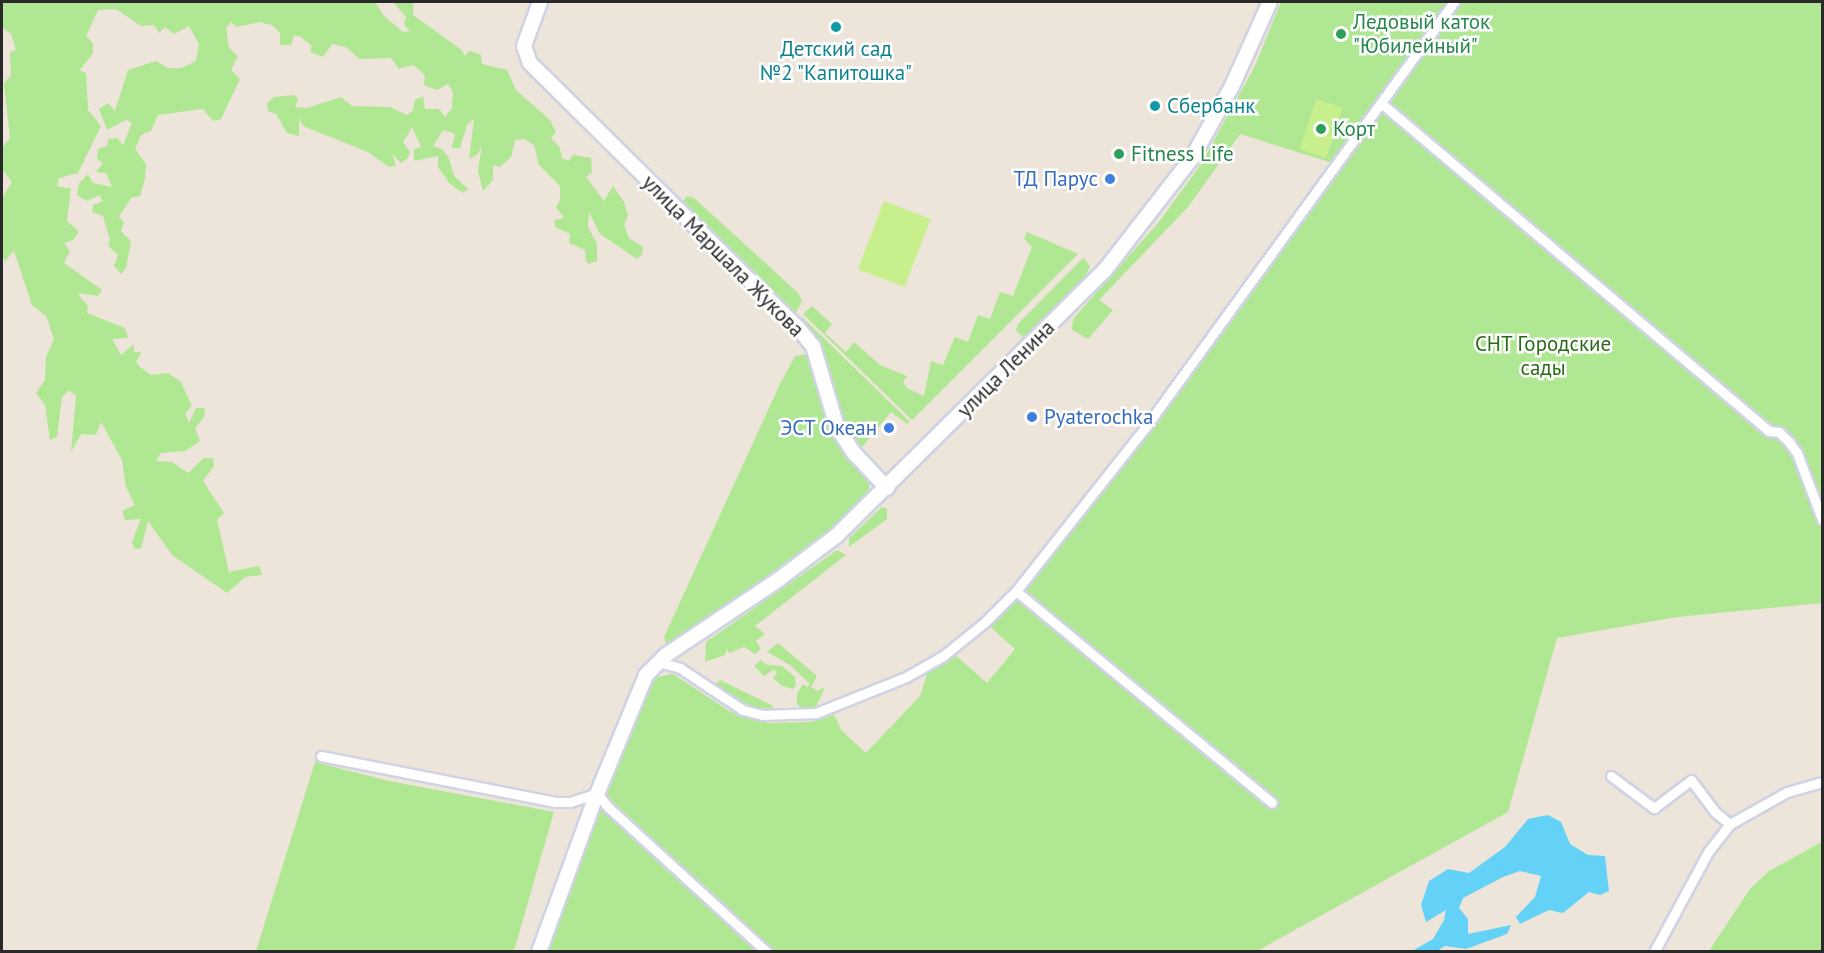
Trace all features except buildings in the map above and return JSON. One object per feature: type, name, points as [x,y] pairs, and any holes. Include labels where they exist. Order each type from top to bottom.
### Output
[{"type":"main road","name":"улица Маршала Жукова","points":[[540,2],[524,46],[530,63],[813,346],[837,428],[854,453],[887,488]]},
{"type":"main road","name":"улица Ленина","points":[[539,951],[636,692],[658,662],[820,550],[887,488],[1105,270],[1157,207],[1214,122],[1270,2]]},
{"type":"street","points":[[658,662],[680,668],[743,710],[764,715],[816,713],[888,686],[943,656],[1016,591],[1147,425],[1454,2]]},
{"type":"street","points":[[1381,103],[1769,432],[1779,432],[1797,453],[1822,519]]},
{"type":"street","points":[[1016,591],[1272,803]]},
{"type":"street","points":[[321,756],[556,802],[570,802],[597,793],[608,807],[767,951]]},
{"type":"street","points":[[1611,776],[1654,808],[1691,780],[1715,812],[1730,824]]},
{"type":"street","points":[[1654,951],[1708,852],[1730,824],[1787,792],[1822,782]]},
{"type":"green space","points":[[2,2],[375,2],[384,16],[403,32],[410,31],[404,25],[406,17],[393,2],[413,2],[413,15],[463,51],[464,56],[470,51],[481,55],[482,64],[507,70],[516,90],[550,120],[556,132],[551,138],[560,148],[562,158],[569,161],[573,155],[591,158],[592,172],[586,177],[604,201],[613,186],[624,202],[628,216],[624,225],[629,238],[643,247],[642,255],[637,259],[600,234],[589,212],[588,227],[597,244],[597,261],[589,264],[586,261],[585,250],[569,243],[570,234],[555,227],[554,220],[564,218],[556,207],[560,200],[560,186],[539,165],[534,145],[524,139],[515,140],[511,157],[500,167],[493,165],[493,180],[483,191],[478,171],[482,145],[478,154],[469,159],[474,119],[467,125],[460,148],[452,148],[455,134],[443,130],[433,146],[442,149],[449,158],[454,176],[468,189],[463,193],[450,184],[438,167],[438,156],[414,161],[414,149],[421,147],[412,127],[403,142],[410,152],[407,159],[401,163],[392,154],[396,165],[389,167],[368,152],[303,126],[299,118],[299,136],[287,133],[276,114],[268,111],[267,103],[274,97],[295,95],[298,100],[295,107],[307,108],[341,97],[352,106],[390,107],[407,115],[413,111],[415,100],[423,96],[425,109],[439,109],[445,117],[452,108],[453,93],[448,84],[437,90],[424,85],[425,75],[413,65],[399,69],[391,58],[359,59],[346,47],[332,44],[323,57],[310,52],[312,46],[301,37],[294,35],[291,45],[280,45],[280,33],[272,25],[259,22],[236,27],[231,22],[226,28],[229,48],[238,56],[231,70],[240,79],[221,119],[213,121],[203,109],[158,115],[151,131],[141,135],[135,149],[146,164],[145,179],[140,196],[131,198],[119,217],[124,222],[121,231],[131,241],[126,268],[121,274],[114,266],[118,255],[108,246],[110,240],[103,216],[92,212],[93,205],[103,201],[99,195],[87,201],[77,195],[79,183],[88,174],[93,183],[112,187],[106,173],[96,172],[103,163],[97,159],[98,149],[107,146],[108,139],[117,138],[123,145],[132,123],[126,120],[107,130],[99,109],[108,103],[115,111],[128,70],[156,61],[168,68],[181,68],[196,61],[199,44],[189,26],[174,34],[165,27],[159,33],[154,25],[141,26],[116,9],[98,10],[86,36],[93,43],[93,53],[80,70],[86,73],[88,110],[101,126],[78,173],[59,178],[57,186],[71,189],[67,221],[79,232],[73,240],[64,243],[70,251],[64,263],[102,290],[98,296],[77,293],[88,306],[87,313],[125,328],[128,338],[112,339],[121,355],[134,344],[134,353],[142,351],[136,362],[140,367],[151,375],[168,373],[181,382],[192,406],[185,413],[189,423],[196,408],[205,408],[204,417],[195,428],[200,441],[185,451],[161,453],[156,461],[172,462],[188,473],[204,458],[213,458],[214,466],[203,481],[224,513],[217,520],[229,572],[259,566],[262,575],[245,577],[227,593],[172,555],[148,521],[141,549],[134,548],[132,542],[141,519],[125,520],[122,511],[135,505],[126,487],[122,460],[101,422],[96,435],[81,434],[71,452],[76,396],[69,390],[62,397],[57,437],[50,440],[45,405],[36,393],[45,380],[46,357],[54,339],[46,316],[32,305],[14,251],[5,261],[2,255],[2,198],[12,182],[2,169],[2,148],[10,138],[4,84],[11,75],[10,52],[16,50],[11,34],[2,27]]},
{"type":"green space","name":"СНТ Городские сады","points":[[1281,2],[1822,2],[1822,603],[1677,617],[1557,638],[1508,812],[1257,951],[546,952],[651,678],[673,674],[729,711],[768,723],[811,722],[834,715],[842,731],[866,753],[920,696],[928,671],[953,653],[987,683],[1015,649],[985,622],[1082,506],[1336,164],[1240,134],[1188,207],[1099,300],[1113,310],[1088,339],[1072,330],[1073,319],[1159,222],[1201,164],[1255,66]]},
{"type":"green space","name":"Корт","points":[[1316,99],[1343,108],[1326,158],[1300,149]]},
{"type":"green space","points":[[687,196],[694,198],[797,292],[802,300],[796,313],[793,315],[681,205]]},
{"type":"green space","points":[[884,201],[931,219],[905,287],[858,269]]},
{"type":"green space","points":[[1027,232],[1078,254],[912,420],[803,314],[812,306],[832,324],[825,333],[846,352],[854,342],[880,365],[907,376],[903,382],[907,388],[924,396],[931,361],[943,365],[955,337],[968,342],[978,315],[990,319],[1000,292],[1013,296],[1032,247],[1024,239]]},
{"type":"green space","points":[[1083,258],[1090,266],[1086,275],[1024,338],[1016,331],[1018,324]]},
{"type":"green space","points":[[802,317],[910,422],[907,424],[891,412],[858,452],[839,415],[825,359],[800,323]]},
{"type":"green space","points":[[810,354],[834,435],[870,479],[869,491],[839,523],[797,557],[666,644],[664,637],[780,384],[795,356]]},
{"type":"green space","points":[[882,507],[887,508],[887,519],[849,547],[849,538]]},
{"type":"green space","points":[[837,550],[846,555],[755,626],[765,634],[756,641],[761,649],[755,654],[744,647],[729,653],[727,649],[725,655],[705,662],[706,642]]},
{"type":"green space","points":[[778,643],[817,676],[811,687],[817,691],[825,687],[815,709],[804,710],[797,704],[797,694],[803,684],[807,687],[810,684],[790,665],[767,652]]},
{"type":"green space","points":[[761,660],[767,665],[782,666],[795,677],[796,685],[793,689],[782,686],[773,678],[777,673],[774,669],[764,676],[754,666]]},
{"type":"green space","points":[[720,680],[773,706],[772,710],[742,705],[713,686]]},
{"type":"green space","points":[[315,762],[389,781],[554,812],[514,951],[256,951]]},
{"type":"green space","points":[[1822,842],[1822,951],[1709,951],[1750,889],[1769,871]]},
{"type":"water","points":[[1548,815],[1561,822],[1570,844],[1588,855],[1605,856],[1609,891],[1600,895],[1589,892],[1563,913],[1549,910],[1520,924],[1516,917],[1535,897],[1541,876],[1520,871],[1503,877],[1463,898],[1459,908],[1468,919],[1468,934],[1511,925],[1507,934],[1466,949],[1445,946],[1437,951],[1412,951],[1433,939],[1444,920],[1446,910],[1426,922],[1421,905],[1429,881],[1448,869],[1469,873],[1505,847],[1528,819]]},
{"type":"place","name":"Детский сад №2 \"Капитошка\"","points":[[836,27]]},
{"type":"place","name":"Ледовый каток \"Юбилейный\"","points":[[1341,34]]},
{"type":"place","name":"Сбербанк","points":[[1155,106]]},
{"type":"place","name":"Корт","points":[[1321,129]]},
{"type":"place","name":"Fitness Life","points":[[1119,154]]},
{"type":"place","name":"ТД Парус","points":[[1110,179]]},
{"type":"place","name":"Pyaterochka","points":[[1032,417]]},
{"type":"place","name":"ЭСТ Океан","points":[[889,428]]}]
